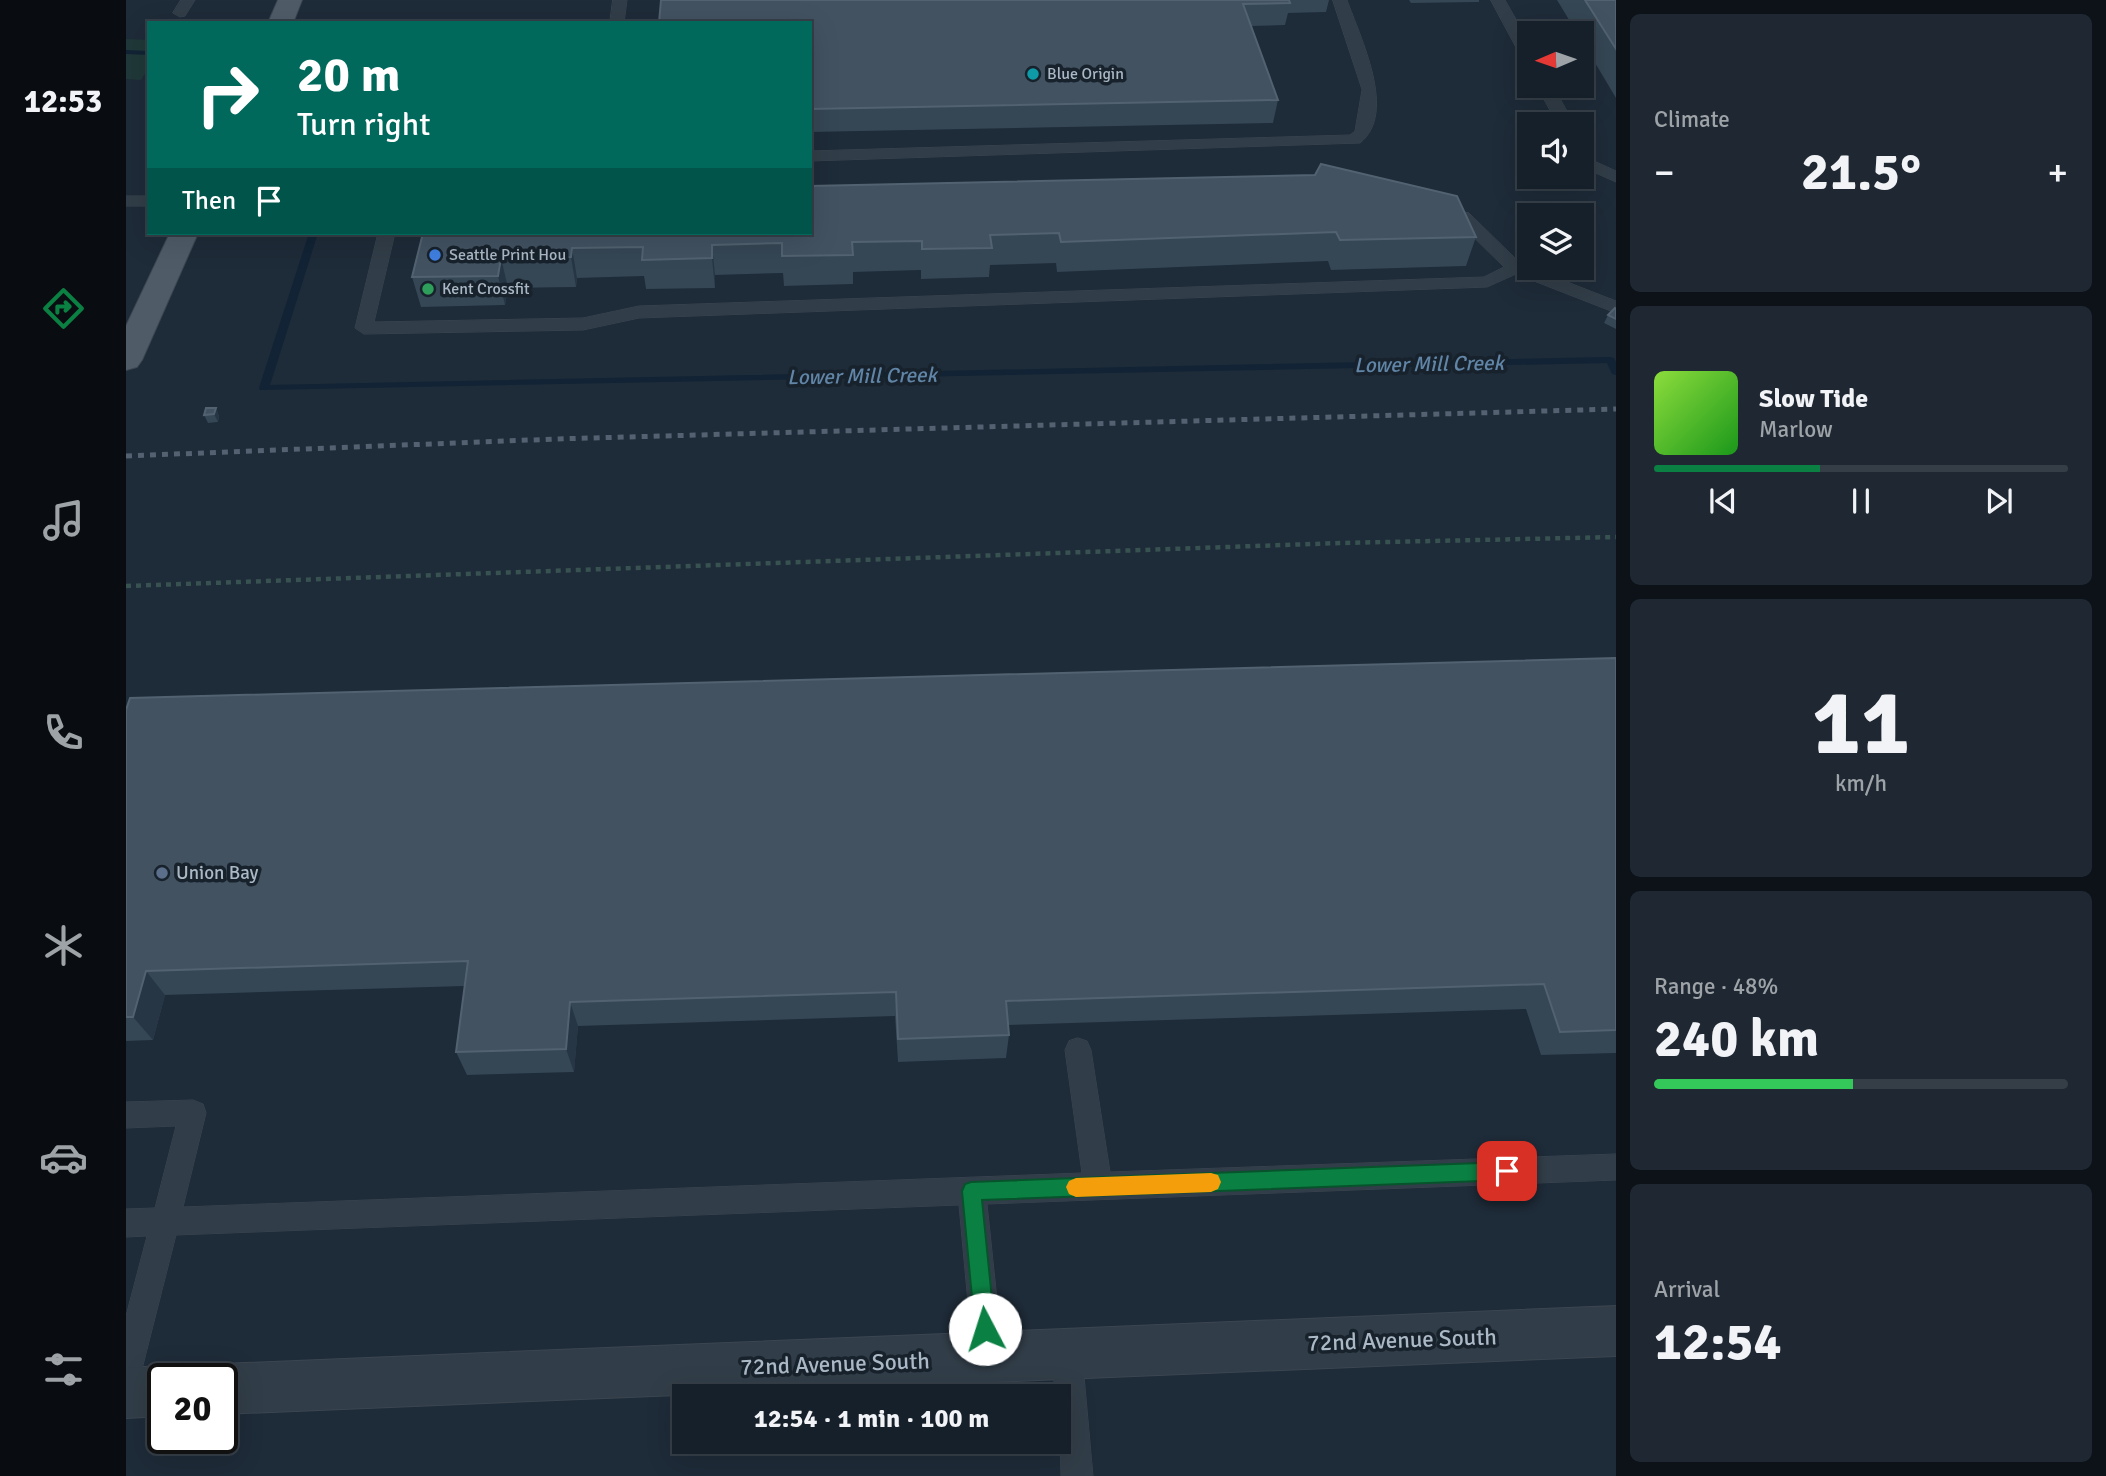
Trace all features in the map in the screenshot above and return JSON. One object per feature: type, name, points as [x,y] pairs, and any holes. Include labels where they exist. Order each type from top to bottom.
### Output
[{"type":"main road","points":[[281,21],[290,0]]},
{"type":"main road","points":[[126,360],[183,235]]},
{"type":"street","name":"72nd Avenue South","points":[[238,1388],[1616,1331]]},
{"type":"street","points":[[126,1393],[147,1392]]},
{"type":"lane","points":[[617,21],[620,0]]},
{"type":"lane","points":[[812,156],[1354,140],[1363,133],[1370,90],[1340,0]]},
{"type":"lane","points":[[1498,0],[1517,34]]},
{"type":"lane","points":[[1594,167],[1616,177]]},
{"type":"lane","points":[[126,201],[147,201]]},
{"type":"lane","points":[[1424,208],[1463,217],[1515,268],[1616,307]]},
{"type":"lane","points":[[386,235],[365,328],[583,324],[639,312],[1487,282],[1515,268]]},
{"type":"lane","points":[[1077,1050],[1098,1186]]},
{"type":"lane","points":[[126,1115],[193,1113],[126,1373]]},
{"type":"lane","points":[[126,1223],[1616,1167]]},
{"type":"lane","points":[[971,1191],[988,1357]]},
{"type":"lane","points":[[1067,1354],[1077,1476]]},
{"type":"path","points":[[126,586],[1340,543],[1616,537]]},
{"type":"green space","points":[[126,39],[147,40],[147,70],[141,80],[126,79]]},
{"type":"building","name":"Blue Origin","points":[[661,0],[1289,0],[1290,3],[1243,4],[1278,100],[812,109],[812,21],[659,21]]},
{"type":"building","points":[[1585,0],[1616,0],[1616,49]]},
{"type":"building","points":[[1321,164],[1457,196],[1476,237],[1340,240],[1336,232],[1061,242],[1059,233],[990,235],[992,248],[922,249],[922,241],[852,242],[853,255],[782,256],[782,243],[712,245],[712,258],[642,260],[643,247],[572,248],[571,257],[501,258],[498,276],[412,277],[422,235],[812,235],[812,186],[1315,175]]},
{"type":"building","points":[[1616,309],[1616,319],[1608,315]]},
{"type":"building","points":[[206,408],[216,408],[214,414],[204,415]]},
{"type":"building","points":[[1616,658],[1616,1030],[1560,1032],[1544,984],[1006,1001],[1009,1035],[898,1039],[896,992],[570,1002],[566,1049],[456,1052],[468,961],[146,971],[133,1017],[126,1017],[126,710],[130,698]]},
{"type":"waterway","name":"Lower Mill Creek","points":[[126,52],[147,53]]},
{"type":"waterway","name":"Lower Mill Creek","points":[[312,235],[264,388],[1610,360],[1616,372]]},
{"type":"railway","points":[[126,456],[556,439],[1616,409]]},
{"type":"slow traffic","points":[[1076,1187],[1211,1182]]},
{"type":"place","name":"Blue Origin","points":[[1033,74]]},
{"type":"place","name":"Seattle Print Hou","points":[[435,255]]},
{"type":"place","name":"Kent Crossfit","points":[[428,289]]},
{"type":"place","name":"Union Bay","points":[[162,873]]},
{"type":"route","points":[[985,1329],[971,1191],[1507,1171]]}]
